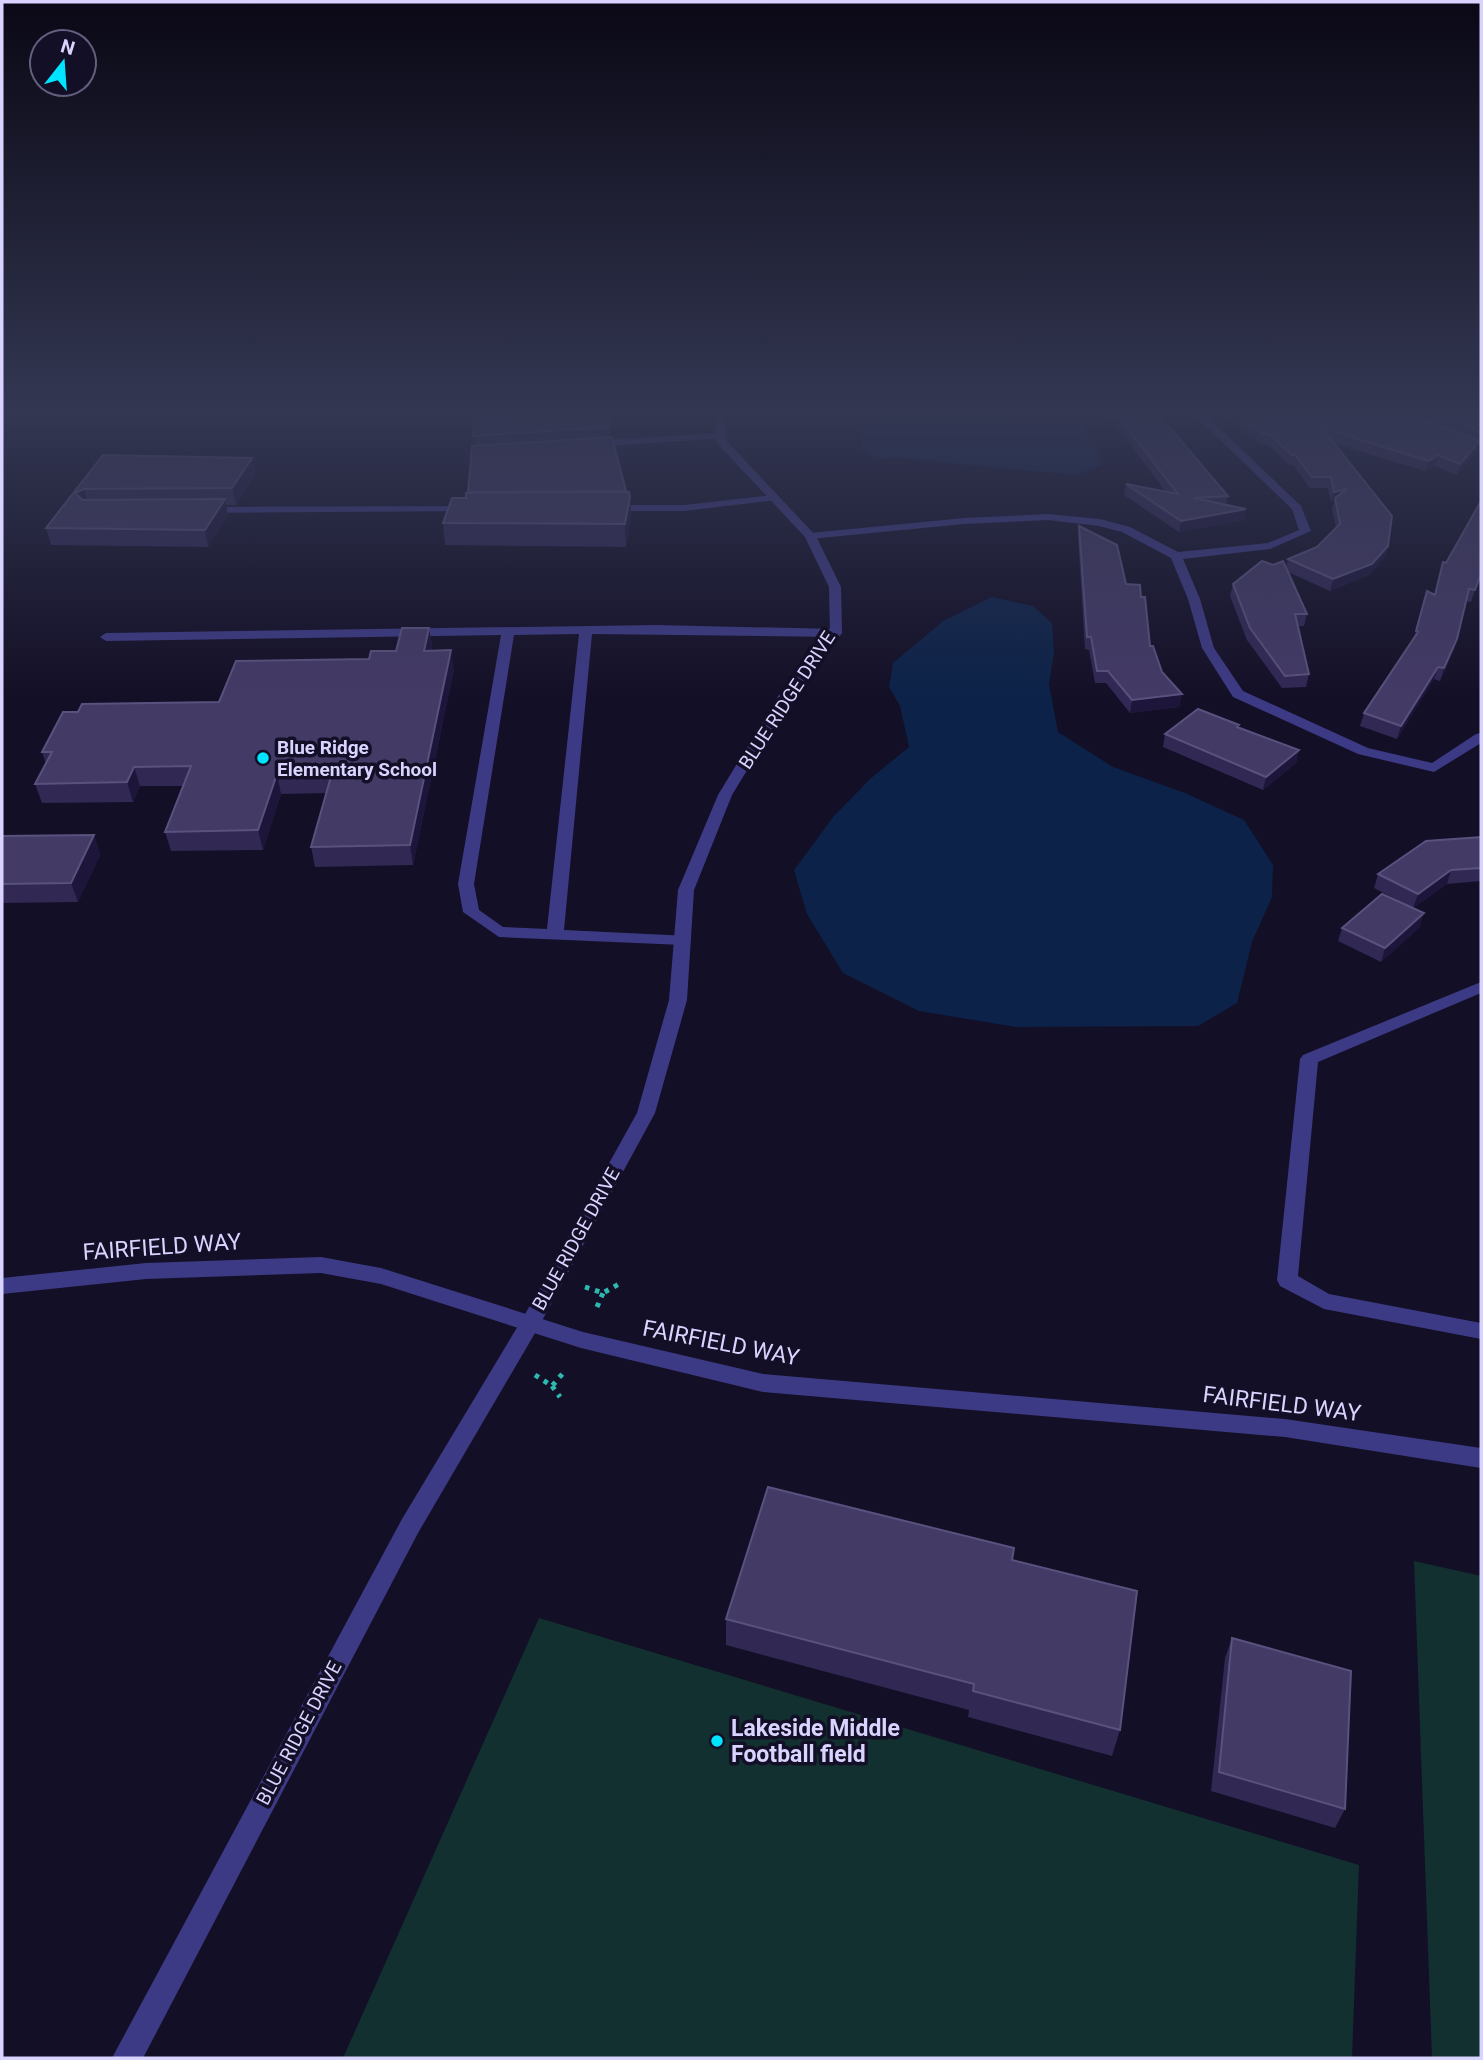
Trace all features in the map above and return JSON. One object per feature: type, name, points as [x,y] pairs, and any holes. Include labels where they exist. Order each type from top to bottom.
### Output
[{"type":"street","points":[[601,508],[701,506]]},
{"type":"street","name":"BLUE RIDGE DRIVE","points":[[127,2058],[410,1526],[531,1322],[646,1113],[678,1000],[686,890],[725,795],[785,696],[836,633],[835,587],[810,536],[781,506]]},
{"type":"street","points":[[1176,556],[1270,546],[1305,531],[1295,506]]},
{"type":"street","points":[[185,510],[476,509]]},
{"type":"street","points":[[810,536],[1041,515],[1110,524],[1152,539],[1176,556],[1194,599],[1208,648],[1238,694],[1363,751],[1434,768],[1481,737]]},
{"type":"street","points":[[555,934],[586,631]]},
{"type":"street","points":[[106,637],[586,631],[836,633]]},
{"type":"street","points":[[508,632],[466,884],[471,912],[499,932],[683,940]]},
{"type":"street","points":[[1481,988],[1310,1059],[1287,1280],[1324,1301],[1481,1331]]},
{"type":"street","name":"FAIRFIELD WAY","points":[[2,1286],[146,1271],[321,1265],[381,1276],[581,1340],[763,1383],[1285,1428],[1481,1458]]},
{"type":"path","points":[[597,1307],[603,1293],[620,1284]]},
{"type":"path","points":[[585,1287],[603,1293]]},
{"type":"path","points":[[552,1386],[564,1372]]},
{"type":"path","points":[[535,1375],[552,1386],[560,1397]]},
{"type":"green space","points":[[1414,1561],[1481,1576],[1481,2058],[1432,2058]]},
{"type":"green space","name":"Lakeside Middle Football field","points":[[539,1618],[1359,1865],[1352,2058],[343,2058]]},
{"type":"water","points":[[992,597],[1033,606],[1052,623],[1054,652],[1049,684],[1058,732],[1113,767],[1185,793],[1244,820],[1273,865],[1272,897],[1252,942],[1237,1003],[1198,1026],[1016,1027],[919,1011],[843,973],[807,914],[794,870],[834,816],[871,778],[909,747],[900,706],[889,687],[893,663],[943,621]]},
{"type":"building","points":[[63,506],[220,506],[205,530],[46,528]]},
{"type":"building","points":[[449,506],[628,506],[625,524],[443,523]]},
{"type":"building","points":[[1159,506],[1232,506],[1246,509],[1181,521]]},
{"type":"building","points":[[1337,506],[1384,506],[1392,516],[1388,546],[1372,564],[1333,579],[1288,559],[1317,547],[1340,524]]},
{"type":"building","points":[[1478,506],[1481,506],[1481,574],[1475,590],[1469,589],[1457,639],[1444,668],[1438,667],[1401,726],[1364,713],[1418,632],[1416,631],[1427,591],[1435,595],[1443,562],[1446,563]]},
{"type":"building","points":[[1079,526],[1117,545],[1126,584],[1140,585],[1141,597],[1145,597],[1150,646],[1153,646],[1162,672],[1182,694],[1132,700],[1108,671],[1097,671],[1091,637],[1087,637]]},
{"type":"building","points":[[1262,561],[1273,565],[1283,561],[1307,614],[1295,614],[1309,674],[1285,676],[1250,628],[1233,584]]},
{"type":"building","name":"Blue Ridge Elementary School","points":[[402,628],[429,628],[424,651],[451,650],[410,845],[311,847],[332,773],[277,774],[258,830],[165,832],[191,766],[134,767],[127,782],[35,784],[52,752],[42,752],[63,712],[78,712],[82,704],[219,702],[236,661],[369,659],[371,651],[396,651]]},
{"type":"building","points":[[1198,709],[1299,750],[1266,777],[1165,734]]},
{"type":"building","points":[[94,835],[71,883],[2,884],[2,836]]},
{"type":"building","points":[[1481,837],[1481,868],[1451,870],[1418,894],[1378,874],[1426,841]]},
{"type":"building","points":[[1382,894],[1424,913],[1385,948],[1342,928]]},
{"type":"building","points":[[768,1487],[1014,1548],[1012,1560],[1137,1591],[1120,1730],[973,1691],[974,1684],[726,1619]]},
{"type":"building","points":[[1232,1638],[1351,1671],[1345,1809],[1219,1772]]},
{"type":"place","name":"Blue Ridge Elementary School","points":[[263,758]]},
{"type":"place","name":"Lakeside Middle Football field","points":[[717,1741]]}]
